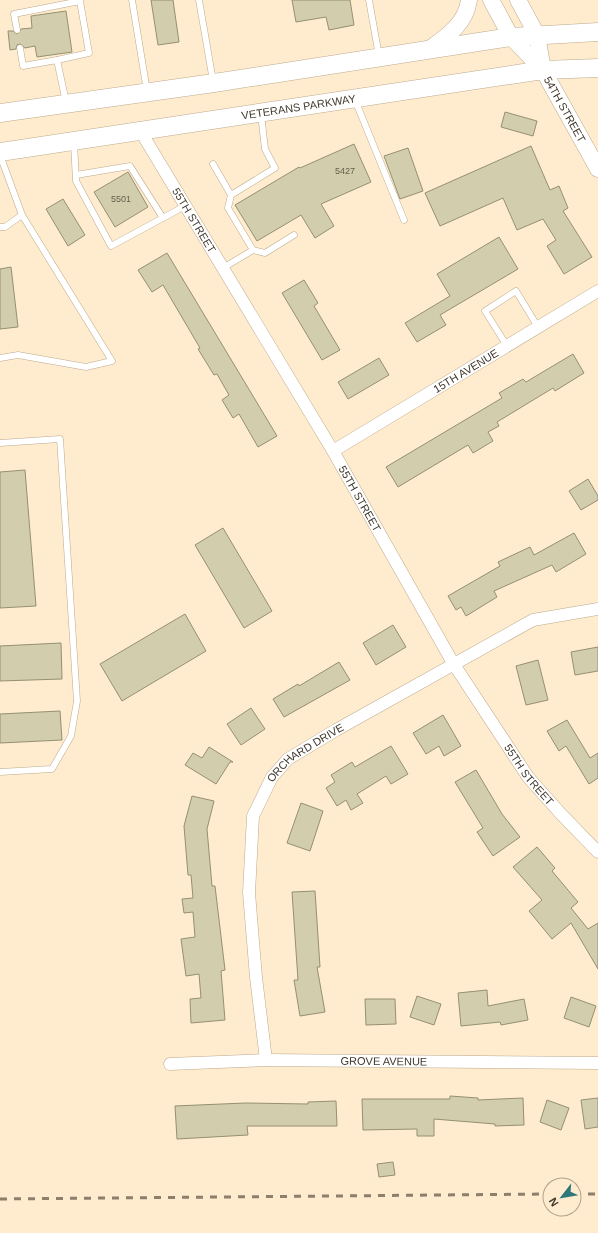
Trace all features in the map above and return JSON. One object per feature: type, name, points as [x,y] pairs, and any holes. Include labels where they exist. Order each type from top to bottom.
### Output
[{"type":"main road","points":[[428,50],[455,28],[466,13],[469,0]]},
{"type":"main road","points":[[490,0],[511,37],[543,70]]},
{"type":"main road","points":[[518,0],[538,35],[543,70]]},
{"type":"main road","points":[[0,113],[147,93],[511,37],[598,32]]},
{"type":"main road","name":"VETERANS PARKWAY","points":[[0,152],[141,132],[543,70],[598,68]]},
{"type":"main road","name":"54TH STREET","points":[[543,70],[598,169]]},
{"type":"street","name":"55TH STREET","points":[[141,132],[333,451],[453,663],[528,777],[598,852]]},
{"type":"street","name":"15TH AVENUE","points":[[333,451],[598,291]]},
{"type":"street","name":"ORCHARD DRIVE","points":[[266,1060],[256,977],[249,893],[253,816],[272,777],[288,759],[336,730],[453,663],[533,620],[598,609]]},
{"type":"street","name":"GROVE AVENUE","points":[[170,1064],[266,1060],[598,1063]]},
{"type":"lane","points":[[132,0],[147,93]]},
{"type":"lane","points":[[199,0],[214,83]]},
{"type":"lane","points":[[369,0],[379,58]]},
{"type":"lane","points":[[17,30],[14,14],[80,1],[89,53],[23,66],[20,48]]},
{"type":"lane","points":[[57,60],[67,104]]},
{"type":"lane","points":[[354,98],[404,220]]},
{"type":"lane","points":[[231,195],[275,168],[264,149],[261,113]]},
{"type":"lane","points":[[74,141],[76,181],[111,246],[185,206]]},
{"type":"lane","points":[[0,155],[22,215],[112,361],[86,367],[18,355],[0,358]]},
{"type":"lane","points":[[213,164],[231,195],[228,208],[253,250]]},
{"type":"lane","points":[[76,175],[130,166],[163,218]]},
{"type":"lane","points":[[0,227],[5,227],[22,215]]},
{"type":"lane","points":[[223,268],[253,250],[265,253],[294,236]]},
{"type":"lane","points":[[507,346],[485,310],[516,291],[538,327]]},
{"type":"lane","points":[[0,443],[60,439],[77,701],[71,736],[52,769],[0,772]]},
{"type":"building","points":[[151,0],[173,0],[179,42],[158,45]]},
{"type":"building","points":[[292,0],[350,0],[354,25],[329,30],[326,17],[296,22]]},
{"type":"building","points":[[66,11],[72,52],[37,57],[35,46],[25,48],[20,44],[17,45],[16,49],[10,50],[8,31],[13,31],[17,34],[21,29],[32,28],[31,16]]},
{"type":"building","points":[[505,112],[537,121],[533,136],[501,127]]},
{"type":"building","points":[[354,144],[371,182],[321,204],[334,226],[315,238],[301,215],[257,241],[235,205],[299,167],[300,168]]},
{"type":"building","points":[[531,146],[550,190],[559,186],[568,208],[563,211],[592,257],[564,274],[547,246],[556,240],[543,219],[517,230],[503,198],[440,226],[425,193]]},
{"type":"building","points":[[408,148],[423,191],[400,199],[384,156]]},
{"type":"building","points":[[128,172],[148,207],[115,227],[94,192]]},
{"type":"building","points":[[63,199],[85,235],[68,246],[46,209]]},
{"type":"building","points":[[499,237],[518,269],[440,315],[446,325],[417,342],[405,323],[450,296],[437,274]]},
{"type":"building","points":[[167,253],[277,436],[258,447],[239,414],[233,418],[222,400],[229,395],[217,374],[214,375],[198,349],[200,348],[163,285],[152,292],[138,270]]},
{"type":"building","points":[[11,267],[18,327],[0,329],[0,269]]},
{"type":"building","points":[[304,280],[318,303],[314,306],[340,350],[322,360],[282,293]]},
{"type":"building","points":[[573,354],[584,373],[555,391],[553,388],[497,422],[499,426],[488,432],[493,441],[473,453],[468,445],[398,487],[386,467],[502,398],[499,393],[523,379],[526,382]]},
{"type":"building","points":[[379,358],[389,375],[348,399],[338,382]]},
{"type":"building","points":[[25,470],[36,606],[0,608],[0,472]]},
{"type":"building","points":[[588,479],[598,496],[598,500],[581,510],[569,491]]},
{"type":"building","points":[[223,528],[272,611],[244,628],[195,545]]},
{"type":"building","points":[[574,533],[586,554],[556,572],[552,565],[494,591],[497,597],[466,616],[461,607],[456,610],[448,596],[500,566],[498,562],[530,547],[534,555]]},
{"type":"building","points":[[185,614],[206,651],[122,701],[100,664]]},
{"type":"building","points":[[393,625],[406,647],[376,665],[363,643]]},
{"type":"building","points":[[61,643],[62,679],[0,681],[0,646]]},
{"type":"building","points":[[598,647],[598,671],[575,675],[571,652]]},
{"type":"building","points":[[538,660],[548,700],[526,705],[516,666]]},
{"type":"building","points":[[339,662],[350,680],[284,717],[273,699],[298,684],[299,686]]},
{"type":"building","points":[[251,708],[265,729],[241,745],[227,724]]},
{"type":"building","points":[[60,711],[62,740],[0,743],[0,714]]},
{"type":"building","points":[[443,715],[461,746],[444,756],[439,746],[426,754],[413,733]]},
{"type":"building","points":[[567,720],[590,758],[598,753],[598,778],[589,784],[566,746],[559,751],[547,731]]},
{"type":"building","points":[[391,746],[408,774],[391,784],[386,776],[357,794],[363,803],[351,810],[346,800],[337,806],[326,788],[335,782],[331,775],[352,762],[355,767]]},
{"type":"building","points":[[209,747],[233,762],[230,762],[216,784],[185,765],[193,753],[202,758]]},
{"type":"building","points":[[476,770],[502,814],[520,837],[493,856],[477,832],[483,828],[455,782]]},
{"type":"building","points":[[192,796],[214,801],[207,829],[212,886],[215,886],[225,970],[221,971],[225,1020],[191,1023],[190,999],[201,998],[199,974],[186,976],[181,939],[195,937],[193,912],[184,913],[182,899],[193,898],[191,875],[188,875],[184,826]]},
{"type":"building","points":[[301,803],[323,811],[310,851],[287,843]]},
{"type":"building","points":[[537,847],[555,868],[552,871],[578,902],[571,908],[588,929],[598,923],[598,969],[571,923],[552,939],[529,911],[542,900],[513,867]]},
{"type":"building","points":[[315,891],[320,967],[317,967],[325,1012],[300,1016],[294,980],[298,980],[292,892]]},
{"type":"building","points":[[487,990],[488,1006],[524,999],[528,1020],[501,1025],[500,1022],[461,1026],[458,993]]},
{"type":"building","points":[[417,996],[441,1004],[434,1025],[410,1017]]},
{"type":"building","points":[[571,997],[596,1006],[589,1027],[564,1018]]},
{"type":"building","points":[[365,999],[395,999],[396,1024],[366,1025]]},
{"type":"building","points":[[450,1096],[478,1098],[478,1100],[523,1098],[524,1125],[495,1126],[495,1124],[434,1119],[434,1136],[417,1136],[417,1129],[363,1130],[362,1099],[450,1099]]},
{"type":"building","points":[[598,1098],[598,1127],[585,1129],[581,1100]]},
{"type":"building","points":[[547,1100],[569,1108],[561,1130],[540,1122]]},
{"type":"building","points":[[336,1101],[337,1126],[247,1126],[248,1135],[177,1139],[175,1106],[245,1103],[308,1104],[308,1102]]},
{"type":"building","points":[[393,1162],[395,1175],[379,1177],[377,1164]]},
{"type":"railway","points":[[0,1199],[542,1194]]},
{"type":"railway","points":[[582,1194],[598,1194]]}]
